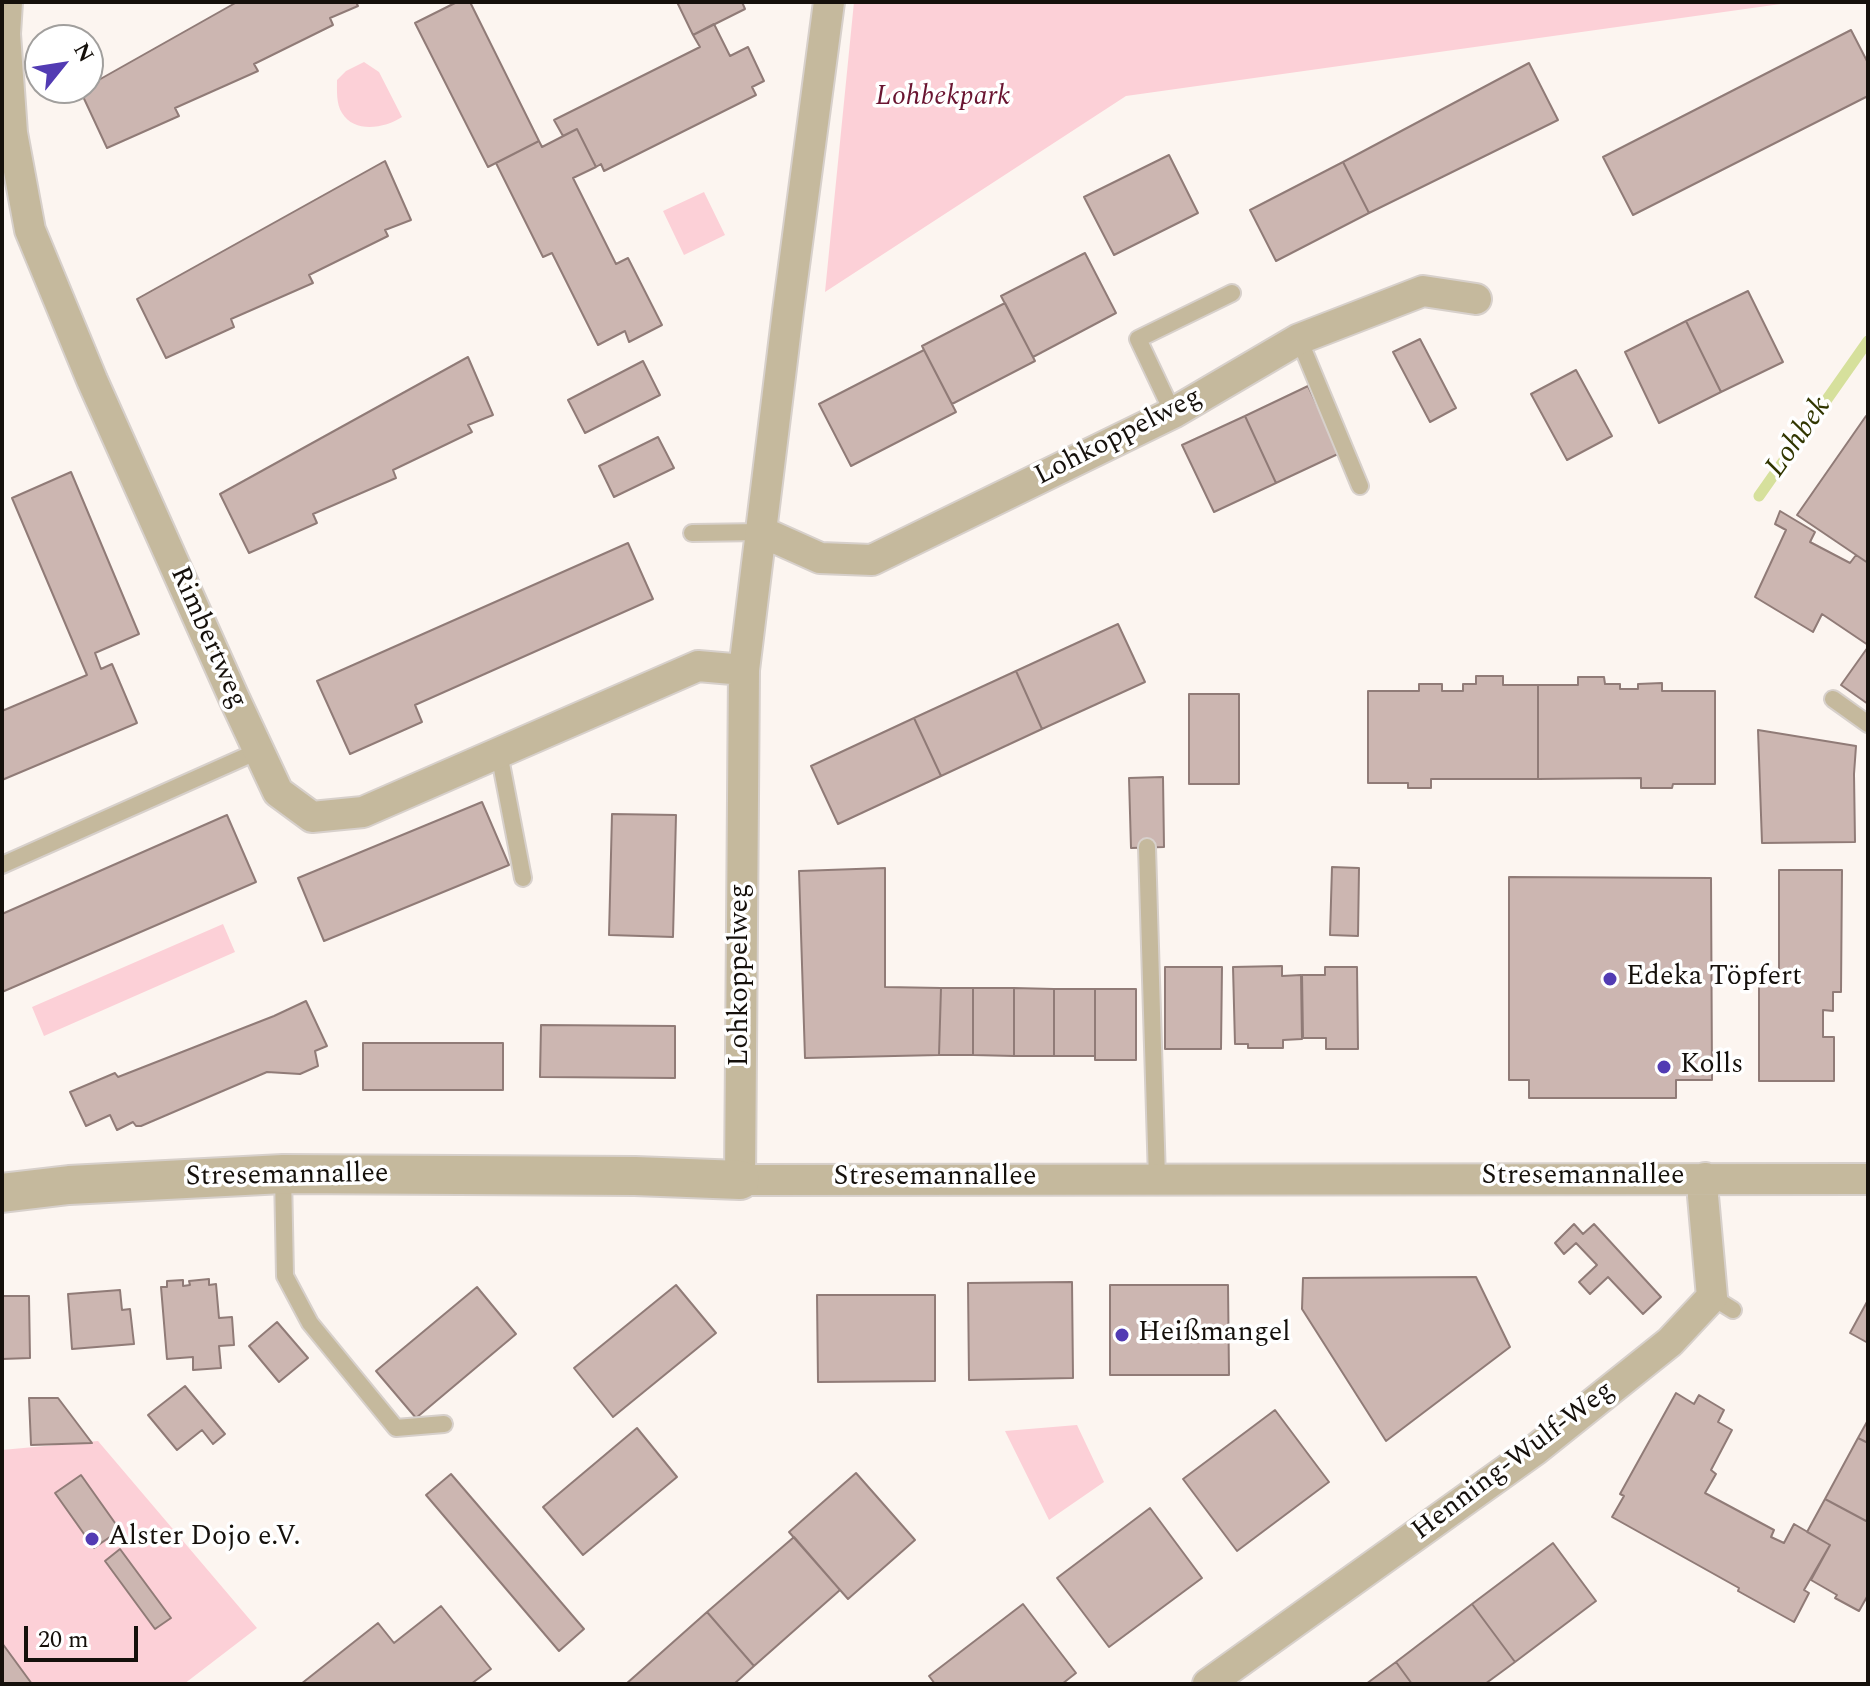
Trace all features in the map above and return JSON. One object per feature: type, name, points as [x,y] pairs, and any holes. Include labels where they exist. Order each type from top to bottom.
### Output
[{"type":"street","name":"Rimbertweg","points":[[7,2],[4,53],[12,133],[30,230],[92,380],[278,792],[312,817],[363,812],[698,666],[744,670]]},
{"type":"street","name":"Lohkoppelweg","points":[[740,1180],[744,670],[789,296],[829,2]]},
{"type":"street","name":"Lohkoppelweg","points":[[762,532],[820,558],[872,560],[1173,413],[1299,339],[1423,291],[1476,299]]},
{"type":"street","name":"Stresemannallee","points":[[2,1193],[69,1185],[283,1174],[635,1176],[740,1180],[1868,1179]]},
{"type":"street","name":"Henning-Wulf-Weg","points":[[1208,1684],[1535,1450],[1670,1342],[1723,1304],[1703,1196],[1705,1178]]},
{"type":"lane","points":[[1173,413],[1138,339],[1232,293]]},
{"type":"lane","points":[[1299,339],[1360,486]]},
{"type":"lane","points":[[692,533],[762,532]]},
{"type":"lane","points":[[1833,699],[1868,724]]},
{"type":"lane","points":[[2,865],[258,751]]},
{"type":"lane","points":[[499,753],[523,878]]},
{"type":"lane","points":[[1147,847],[1157,1179]]},
{"type":"lane","points":[[283,1174],[285,1276],[310,1323],[396,1428],[444,1424]]},
{"type":"green space","name":"Lohbekpark","points":[[854,2],[1795,2],[1126,96],[825,292]]},
{"type":"green space","points":[[364,62],[379,72],[402,117],[370,127],[354,124],[342,113],[337,80],[346,71]]},
{"type":"green space","points":[[704,192],[725,235],[684,255],[663,211]]},
{"type":"green space","points":[[223,924],[235,952],[44,1036],[32,1007]]},
{"type":"green space","points":[[1077,1425],[1104,1482],[1049,1520],[1005,1431]]},
{"type":"green space","name":"Alster Dojo e.V.","points":[[98,1441],[257,1628],[184,1684],[2,1684],[2,1450]]},
{"type":"building","points":[[237,2],[356,2],[358,6],[330,18],[333,25],[254,64],[258,71],[175,108],[179,116],[107,148],[87,104],[104,104],[104,77]]},
{"type":"building","points":[[457,2],[470,2],[539,141],[488,167],[415,23]]},
{"type":"building","points":[[677,2],[742,2],[745,9],[693,35]]},
{"type":"building","points":[[714,24],[730,56],[748,47],[764,81],[752,87],[756,95],[604,171],[601,164],[596,167],[577,129],[563,136],[554,120],[700,47],[693,35]]},
{"type":"building","points":[[1851,30],[1868,63],[1868,96],[1633,215],[1603,157]]},
{"type":"building","points":[[1529,63],[1558,120],[1369,213],[1343,162]]},
{"type":"building","points":[[577,129],[596,167],[573,178],[616,264],[628,258],[662,325],[629,342],[625,331],[598,345],[552,253],[543,257],[496,163],[539,141],[542,147]]},
{"type":"building","points":[[1169,155],[1198,213],[1114,255],[1084,197]]},
{"type":"building","points":[[385,161],[411,220],[385,230],[388,236],[309,275],[313,283],[231,319],[234,327],[166,358],[137,299]]},
{"type":"building","points":[[1343,162],[1369,213],[1276,261],[1250,210]]},
{"type":"building","points":[[1085,253],[1116,313],[1033,357],[1001,296]]},
{"type":"building","points":[[1748,291],[1783,362],[1721,392],[1686,321]]},
{"type":"building","points":[[1005,303],[1035,361],[952,404],[922,346]]},
{"type":"building","points":[[1686,321],[1721,392],[1659,423],[1625,352]]},
{"type":"building","points":[[1420,339],[1456,408],[1430,422],[1393,352]]},
{"type":"building","points":[[924,350],[956,412],[851,466],[819,404]]},
{"type":"building","points":[[468,357],[493,415],[468,425],[472,432],[393,470],[396,478],[313,514],[317,523],[249,553],[220,494]]},
{"type":"building","points":[[643,361],[660,395],[585,433],[568,400]]},
{"type":"building","points":[[1576,370],[1612,436],[1567,460],[1531,394]]},
{"type":"building","points":[[1308,386],[1340,453],[1276,483],[1245,416]]},
{"type":"building","points":[[1245,416],[1276,483],[1214,512],[1182,445]]},
{"type":"building","points":[[1868,417],[1868,563],[1797,515]]},
{"type":"building","points":[[658,437],[674,468],[614,497],[599,466]]},
{"type":"building","points":[[71,472],[139,634],[95,653],[101,669],[112,664],[137,723],[2,780],[2,711],[87,675],[12,498]]},
{"type":"building","points":[[1780,511],[1815,532],[1810,542],[1850,563],[1856,555],[1868,563],[1868,645],[1822,614],[1813,632],[1755,597],[1786,530],[1775,524]]},
{"type":"building","points":[[628,543],[653,599],[415,705],[422,722],[350,754],[317,681]]},
{"type":"building","points":[[1118,624],[1145,682],[1042,729],[1016,671]]},
{"type":"building","points":[[1868,647],[1868,704],[1841,685]]},
{"type":"building","points":[[1016,671],[1042,729],[941,776],[914,718]]},
{"type":"building","points":[[1476,676],[1503,676],[1503,685],[1538,685],[1538,779],[1431,779],[1431,788],[1408,788],[1408,783],[1368,783],[1368,691],[1419,691],[1419,684],[1442,684],[1442,691],[1463,691],[1463,684],[1476,684]]},
{"type":"building","points":[[1578,677],[1604,677],[1605,684],[1620,684],[1620,689],[1638,689],[1638,684],[1662,683],[1662,691],[1715,691],[1715,784],[1641,788],[1641,778],[1538,779],[1538,685],[1578,685]]},
{"type":"building","points":[[1189,694],[1239,694],[1239,784],[1189,784]]},
{"type":"building","points":[[914,718],[941,776],[838,824],[811,766]]},
{"type":"building","points":[[1758,730],[1856,746],[1855,842],[1762,843]]},
{"type":"building","points":[[1163,777],[1164,847],[1131,848],[1129,778]]},
{"type":"building","points":[[482,802],[509,865],[324,941],[298,878]]},
{"type":"building","points":[[612,814],[676,815],[673,937],[609,935]]},
{"type":"building","points":[[227,815],[256,882],[2,992],[2,914]]},
{"type":"building","points":[[1332,867],[1359,868],[1358,936],[1330,935]]},
{"type":"building","points":[[885,868],[885,987],[941,988],[939,1055],[805,1058],[799,871]]},
{"type":"building","points":[[1779,870],[1842,870],[1841,992],[1833,992],[1833,1011],[1823,1010],[1823,1037],[1834,1037],[1834,1081],[1759,1081],[1759,980],[1779,980]]},
{"type":"building","name":"Edeka Töpfert","points":[[1509,877],[1711,878],[1712,1080],[1676,1080],[1676,1098],[1529,1098],[1529,1080],[1509,1080]]},
{"type":"building","points":[[1282,966],[1282,976],[1301,975],[1302,1039],[1283,1040],[1283,1048],[1248,1048],[1248,1044],[1235,1044],[1233,967]]},
{"type":"building","points":[[1165,967],[1222,967],[1221,1049],[1165,1049]]},
{"type":"building","points":[[1325,967],[1357,967],[1358,1049],[1326,1049],[1326,1038],[1303,1038],[1302,975],[1325,975]]},
{"type":"building","points":[[941,988],[973,988],[973,1055],[939,1055]]},
{"type":"building","points":[[973,988],[1014,988],[1014,1056],[973,1055]]},
{"type":"building","points":[[1014,988],[1054,989],[1054,1056],[1014,1056]]},
{"type":"building","points":[[1054,989],[1095,989],[1095,1056],[1054,1056]]},
{"type":"building","points":[[1095,989],[1136,989],[1136,1060],[1095,1060]]},
{"type":"building","points":[[306,1001],[327,1046],[315,1051],[318,1066],[300,1074],[267,1072],[141,1126],[133,1122],[117,1130],[110,1115],[86,1126],[70,1092],[115,1073],[118,1077]]},
{"type":"building","points":[[541,1025],[675,1026],[675,1078],[540,1077]]},
{"type":"building","points":[[363,1043],[503,1043],[503,1090],[363,1090]]},
{"type":"building","points":[[1574,1224],[1583,1234],[1594,1224],[1661,1297],[1643,1314],[1608,1277],[1590,1294],[1579,1282],[1597,1265],[1576,1243],[1564,1254],[1555,1243]]},
{"type":"building","points":[[1476,1277],[1510,1347],[1386,1441],[1302,1309],[1303,1278]]},
{"type":"building","points":[[209,1279],[209,1285],[216,1284],[219,1318],[232,1317],[234,1345],[219,1346],[221,1368],[193,1370],[193,1357],[167,1359],[161,1287],[167,1287],[167,1281],[183,1280],[183,1286],[190,1285],[189,1281]]},
{"type":"building","points":[[1072,1282],[1073,1378],[969,1380],[968,1283]]},
{"type":"building","points":[[676,1285],[716,1333],[613,1417],[574,1368]]},
{"type":"building","points":[[1110,1285],[1228,1285],[1229,1375],[1110,1375]]},
{"type":"building","points":[[477,1287],[516,1334],[416,1418],[376,1371]]},
{"type":"building","points":[[120,1290],[122,1310],[130,1309],[134,1344],[72,1349],[68,1294]]},
{"type":"building","points":[[817,1295],[935,1295],[935,1381],[818,1382]]},
{"type":"building","points":[[2,1296],[29,1296],[30,1358],[2,1359]]},
{"type":"building","points":[[1868,1300],[1868,1343],[1850,1333]]},
{"type":"building","points":[[277,1322],[308,1358],[279,1382],[249,1346]]},
{"type":"building","points":[[185,1386],[225,1434],[213,1444],[202,1430],[177,1450],[148,1415]]},
{"type":"building","points":[[1676,1393],[1694,1404],[1699,1395],[1724,1410],[1718,1422],[1732,1430],[1711,1470],[1716,1474],[1705,1493],[1774,1530],[1771,1537],[1784,1543],[1794,1524],[1830,1545],[1804,1590],[1809,1593],[1794,1622],[1612,1517],[1624,1496],[1620,1494]]},
{"type":"building","points":[[29,1398],[58,1398],[92,1443],[31,1445]]},
{"type":"building","points":[[1275,1410],[1329,1482],[1237,1551],[1183,1479]]},
{"type":"building","points":[[1868,1420],[1868,1443],[1858,1438]]},
{"type":"building","points":[[637,1428],[677,1477],[583,1555],[543,1507]]},
{"type":"building","points":[[1858,1438],[1868,1443],[1868,1522],[1825,1499]]},
{"type":"building","points":[[856,1473],[915,1540],[848,1599],[789,1532]]},
{"type":"building","points":[[451,1474],[584,1629],[559,1651],[426,1495]]},
{"type":"building","points":[[81,1475],[120,1530],[94,1548],[55,1493]]},
{"type":"building","points":[[1825,1499],[1868,1522],[1868,1595],[1859,1611],[1811,1580],[1830,1545],[1807,1532]]},
{"type":"building","points":[[1150,1508],[1202,1578],[1109,1647],[1057,1578]]},
{"type":"building","points":[[794,1537],[840,1590],[754,1666],[707,1612]]},
{"type":"building","points":[[1553,1543],[1596,1601],[1515,1662],[1472,1604]]},
{"type":"building","points":[[120,1549],[171,1618],[155,1629],[105,1561]]},
{"type":"building","points":[[1023,1604],[1076,1673],[1062,1684],[935,1684],[929,1676]]},
{"type":"building","points":[[1472,1604],[1515,1662],[1485,1684],[1412,1684],[1396,1662]]},
{"type":"building","points":[[441,1606],[491,1669],[471,1684],[301,1684],[378,1623],[394,1643]]},
{"type":"building","points":[[707,1612],[754,1666],[734,1684],[626,1684]]},
{"type":"building","points":[[2,1643],[32,1684],[2,1684]]},
{"type":"building","points":[[1396,1662],[1412,1684],[1366,1684]]},
{"type":"waterway","name":"Lohbek","points":[[1759,496],[1868,341]]},
{"type":"place","name":"Edeka Töpfert","points":[[1610,979]]},
{"type":"place","name":"Kolls","points":[[1664,1067]]},
{"type":"place","name":"Heißmangel","points":[[1122,1335]]},
{"type":"place","name":"Alster Dojo e.V.","points":[[92,1539]]}]
